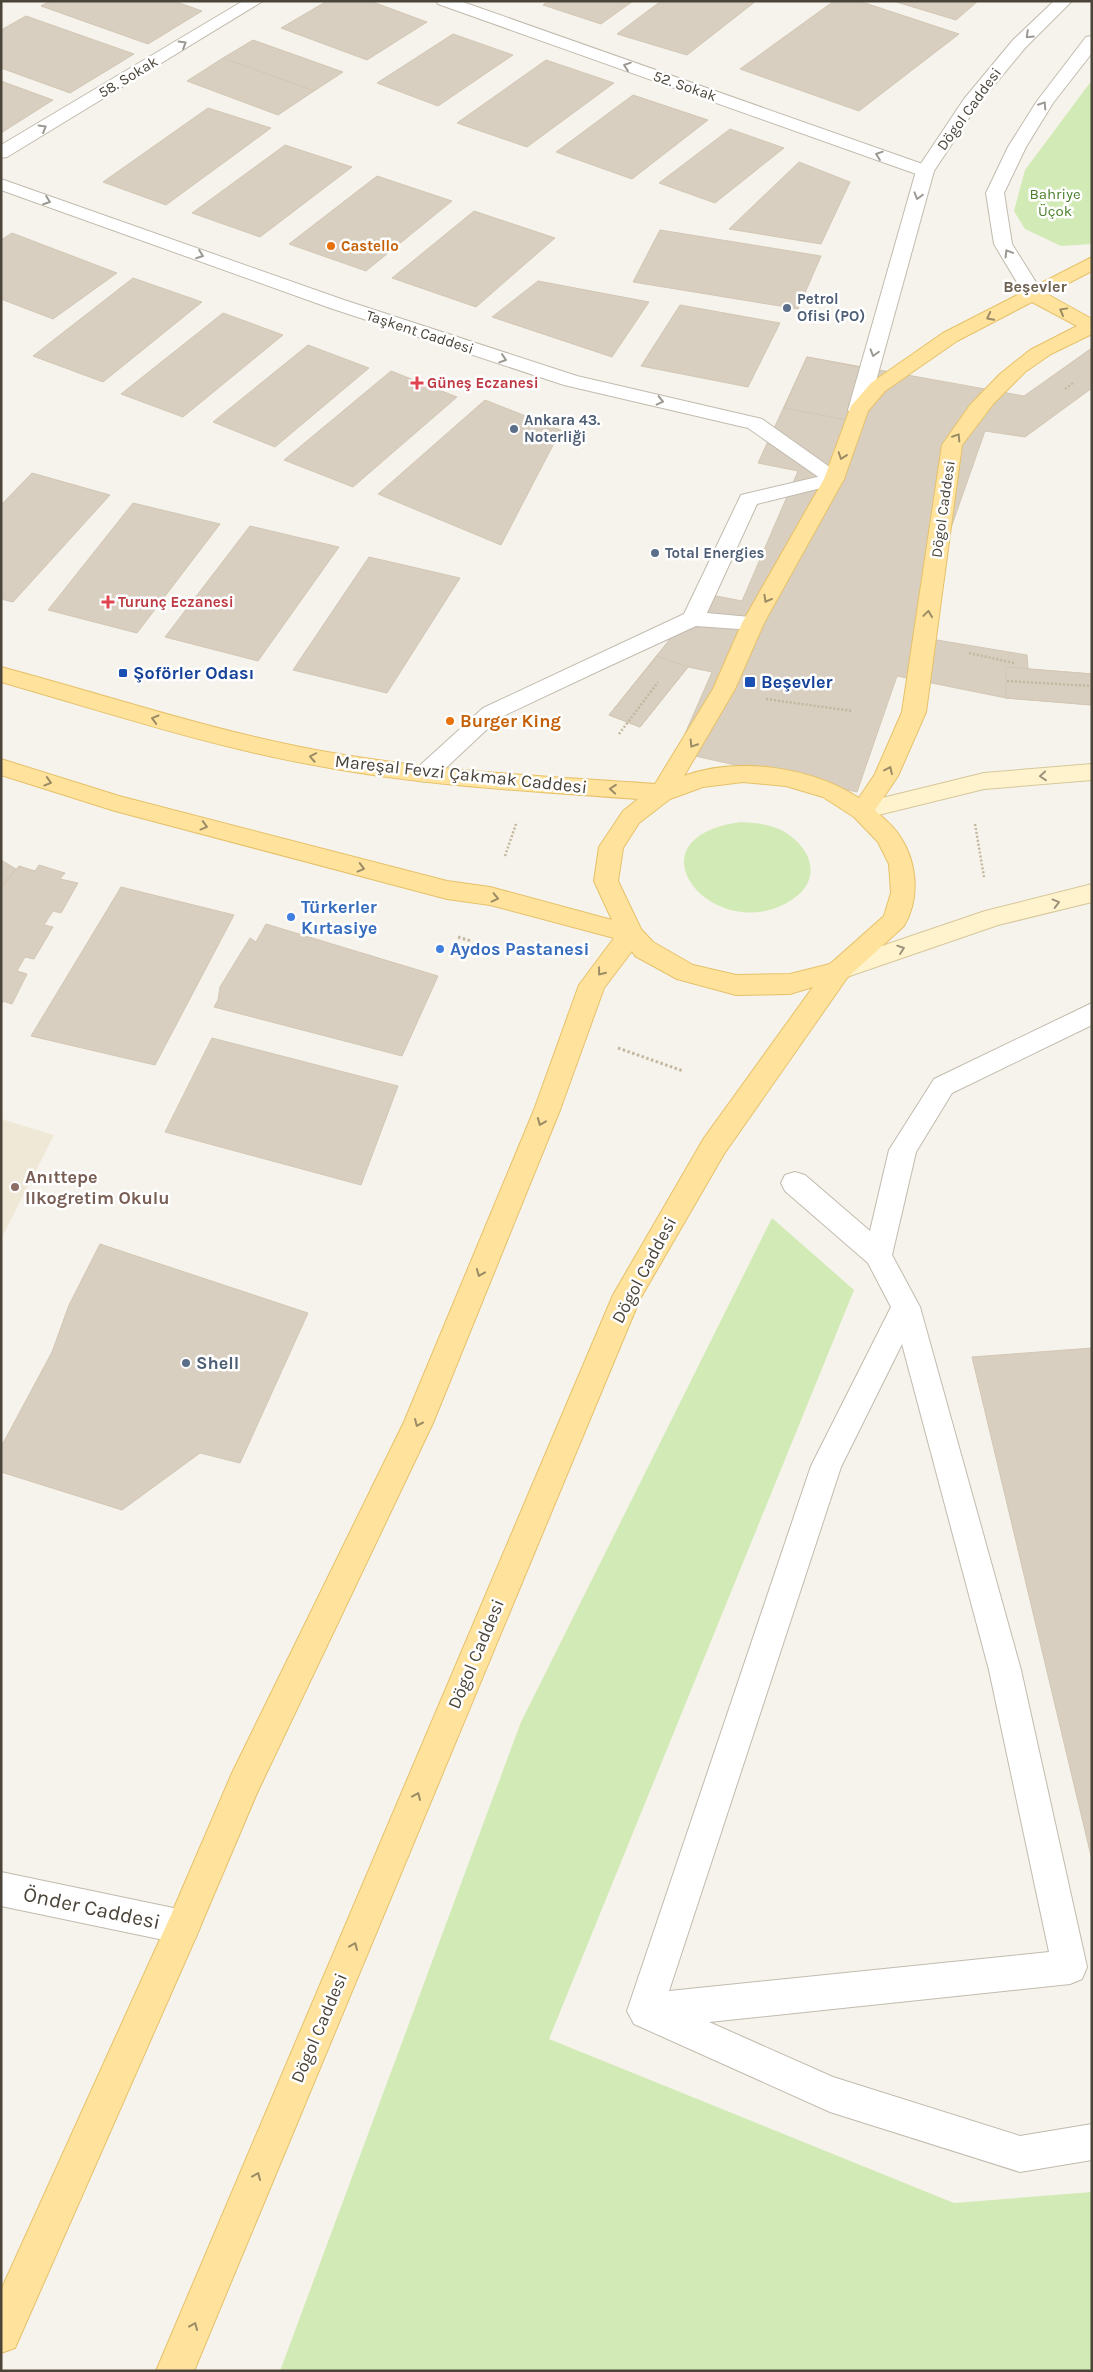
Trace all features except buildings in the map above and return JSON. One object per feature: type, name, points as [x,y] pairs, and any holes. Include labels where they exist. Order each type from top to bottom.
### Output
[{"type":"main road","points":[[1034,295],[1092,264]]},
{"type":"main road","name":"Dögol Caddesi","points":[[662,793],[724,689],[754,623],[834,479],[858,410],[878,387],[950,337],[1034,295],[1092,326]]},
{"type":"main road","name":"Dögol Caddesi","points":[[862,811],[886,776],[914,712],[952,445],[968,420],[995,389],[1031,359],[1092,326]]},
{"type":"main road","name":"Mareşal Fevzi Çakmak Caddesi","points":[[1,674],[212,736],[317,758],[425,774],[662,793]]},
{"type":"main road","points":[[1,767],[115,803],[447,890],[490,896],[631,934]]},
{"type":"main road","points":[[862,811],[984,781],[1092,772]]},
{"type":"main road","points":[[838,971],[894,920],[903,893],[901,864],[888,838],[862,811],[831,791],[786,778],[743,774],[700,779],[662,793],[631,817],[611,847],[606,881],[631,934],[644,949],[686,972],[736,985],[790,984],[838,971],[994,917],[1092,893]]},
{"type":"main road","points":[[1,2334],[183,1927],[244,1784],[418,1423],[547,1110],[592,985],[631,934]]},
{"type":"main road","name":"Dögol Caddesi","points":[[175,2371],[627,1295],[714,1146],[838,971]]},
{"type":"street","name":"58. Sokak","points":[[1,153],[254,1]]},
{"type":"street","name":"52. Sokak","points":[[444,1],[925,171]]},
{"type":"street","name":"Dögol Caddesi","points":[[858,410],[925,171],[970,103],[1020,44],[1064,1]]},
{"type":"street","points":[[1034,295],[1003,244],[995,193],[1017,147],[1046,101],[1092,41]]},
{"type":"street","name":"Taşkent Caddesi","points":[[1,184],[337,304],[571,381],[755,422],[834,479]]},
{"type":"street","points":[[694,619],[748,500],[834,479]]},
{"type":"street","points":[[425,774],[492,713],[694,619],[754,623]]},
{"type":"street","points":[[878,1254],[903,1150],[943,1086],[1092,1012]]},
{"type":"street","points":[[645,2011],[1070,1967],[1005,1670],[906,1307],[878,1254],[796,1183]]},
{"type":"street","points":[[645,2011],[826,1466],[906,1307]]},
{"type":"street","name":"Önder Caddesi","points":[[1,1889],[183,1927]]},
{"type":"street","points":[[645,2011],[830,2094],[1020,2154],[1092,2142]]},
{"type":"path","points":[[966,652],[1014,663]]},
{"type":"path","points":[[619,734],[662,677]]},
{"type":"path","points":[[1006,680],[1092,686]]},
{"type":"path","points":[[763,699],[852,711]]},
{"type":"path","points":[[975,821],[984,880]]},
{"type":"path","points":[[504,859],[516,822]]},
{"type":"path","points":[[618,1048],[683,1072]]},
{"type":"shaded area","name":"Anıttepe Ilkogretim Okulu","points":[[1,1119],[54,1135],[1,1239]]},
{"type":"green space","name":"Bahriye Üçok","points":[[1092,80],[1092,244],[1061,246],[1025,229],[1014,211],[1025,170]]},
{"type":"green space","points":[[741,822],[767,825],[781,830],[791,836],[806,853],[810,862],[808,881],[803,891],[793,899],[764,911],[736,911],[711,902],[693,886],[684,867],[688,848],[706,832]]},
{"type":"green space","points":[[772,1218],[854,1290],[549,2039],[954,2203],[1092,2192],[1092,2371],[280,2371],[521,1722]]},
{"type":"place","name":"Castello","points":[[331,246]]},
{"type":"place","name":"Petrol Ofisi (PO)","points":[[787,308]]},
{"type":"place","name":"Güneş Eczanesi","points":[[417,383]]},
{"type":"place","name":"Ankara 43. Noterliği","points":[[514,429]]},
{"type":"place","name":"Total Energies","points":[[655,553]]},
{"type":"place","name":"Turunç Eczanesi","points":[[108,602]]},
{"type":"place","name":"Şoförler Odası","points":[[123,673]]},
{"type":"place","name":"Beşevler","points":[[750,682]]},
{"type":"place","name":"Burger King","points":[[450,721]]},
{"type":"place","name":"Türkerler Kırtasiye","points":[[291,917]]},
{"type":"place","name":"Aydos Pastanesi","points":[[440,949]]},
{"type":"place","name":"Anıttepe Ilkogretim Okulu","points":[[15,1187]]},
{"type":"place","name":"Shell","points":[[186,1363]]},
{"type":"district","name":"Beşevler","points":[[1035,286]]}]
